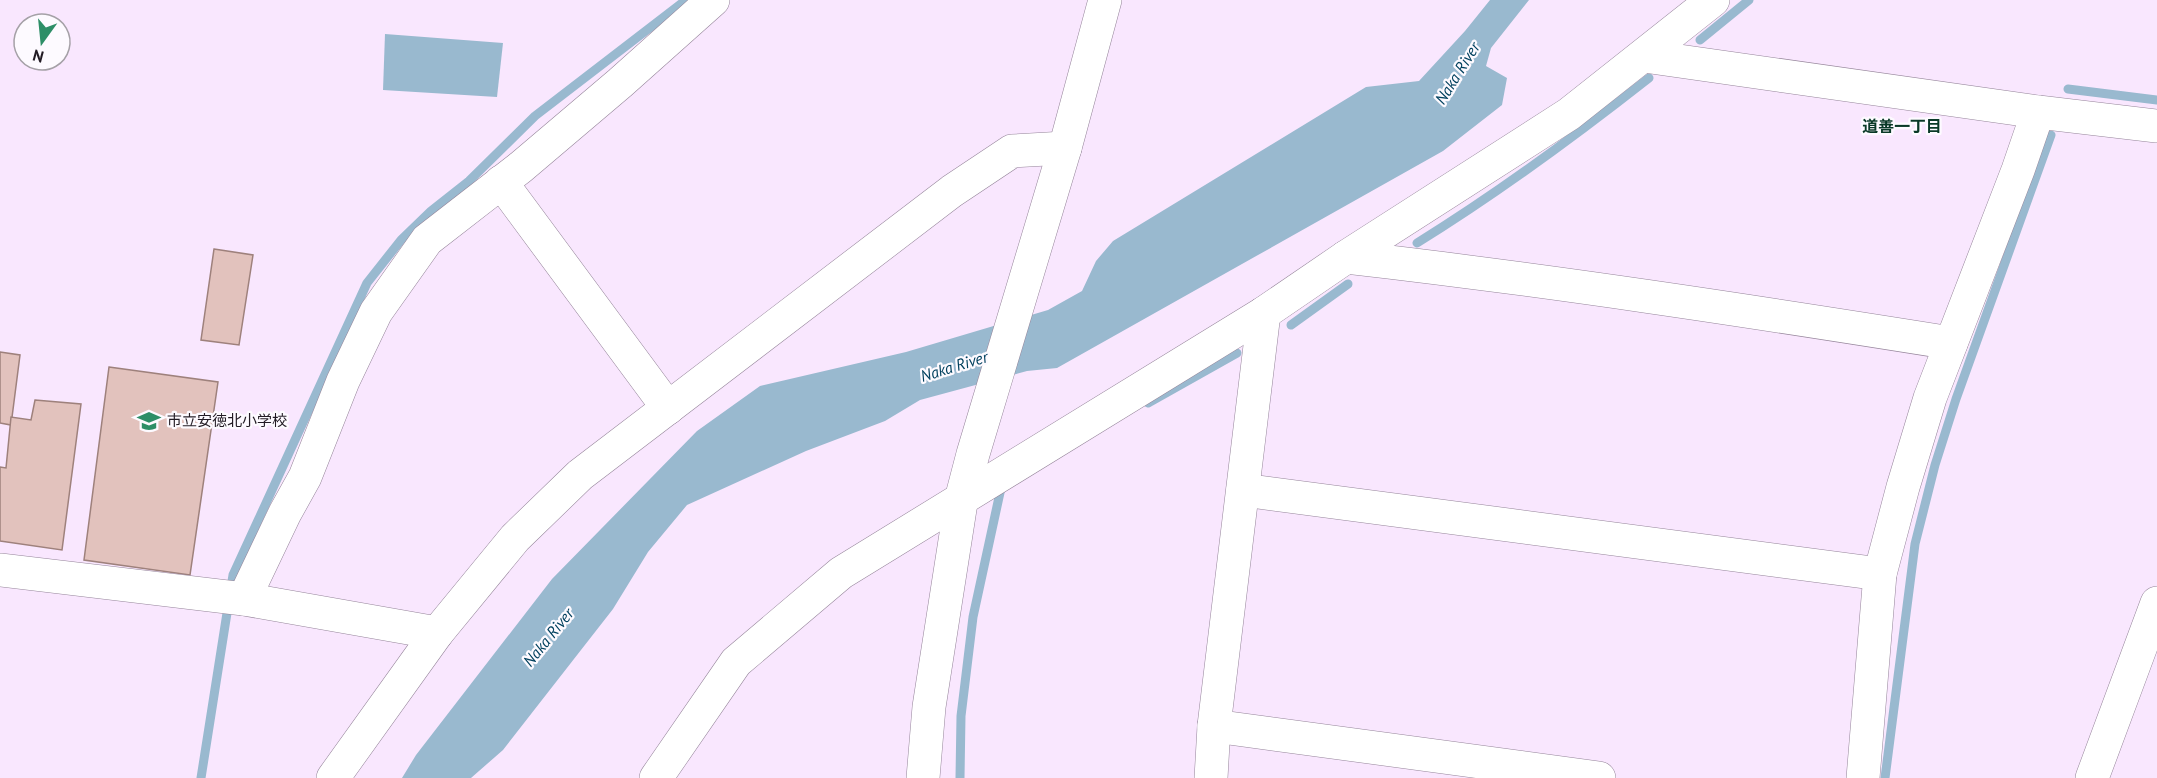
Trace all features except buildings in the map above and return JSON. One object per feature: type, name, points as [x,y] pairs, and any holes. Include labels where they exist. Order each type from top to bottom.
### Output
[{"type":"street","points":[[244,599],[305,477],[343,381],[376,312],[427,240],[620,83],[713,0]]},
{"type":"street","points":[[923,778],[929,707],[962,496],[1065,148],[1105,0]]},
{"type":"street","points":[[656,778],[736,662],[841,573],[962,496],[1264,313],[1346,257],[1569,114],[1713,0]]},
{"type":"street","points":[[1644,56],[2038,112],[2157,126]]},
{"type":"street","points":[[1863,778],[1880,574],[1902,487],[1930,398],[2038,112]]},
{"type":"street","points":[[333,778],[438,633],[514,538],[580,475],[952,191],[1012,151],[1065,148]]},
{"type":"street","points":[[501,182],[668,408]]},
{"type":"street","points":[[1346,257],[1730,309],[1951,343]]},
{"type":"street","points":[[1211,778],[1214,726],[1264,313]]},
{"type":"street","points":[[1243,490],[1880,574]]},
{"type":"street","points":[[0,570],[244,599],[438,633]]},
{"type":"street","points":[[2092,778],[2157,603]]},
{"type":"street","points":[[1214,726],[1599,778]]},
{"type":"water","name":"Naka River","points":[[1490,0],[1529,0],[1491,48],[1486,66],[1507,78],[1502,105],[1443,151],[1057,368],[1027,371],[920,400],[885,421],[806,451],[687,505],[648,552],[613,609],[503,750],[471,778],[402,778],[416,755],[552,579],[697,431],[760,386],[906,352],[1048,310],[1082,291],[1096,261],[1113,241],[1366,87],[1419,81]]},
{"type":"water","points":[[385,34],[503,43],[497,97],[383,90]]},
{"type":"waterway","points":[[201,778],[233,575],[367,283],[401,240],[431,211],[469,181],[535,116],[686,0]]},
{"type":"waterway","points":[[1700,40],[1749,0]]},
{"type":"waterway","points":[[1417,243],[1535,164],[1649,78]]},
{"type":"waterway","points":[[2068,89],[2157,100]]},
{"type":"waterway","points":[[1885,778],[1915,544],[1935,465],[1956,399],[2051,135]]},
{"type":"waterway","points":[[1291,325],[1348,284]]},
{"type":"waterway","points":[[1148,403],[1237,353]]},
{"type":"waterway","points":[[960,778],[961,716],[973,617],[1003,487]]},
{"type":"place","name":"市立安徳北小学校","points":[[149,421]]},
{"type":"district","name":"道善一丁目","points":[[1902,126]]}]
